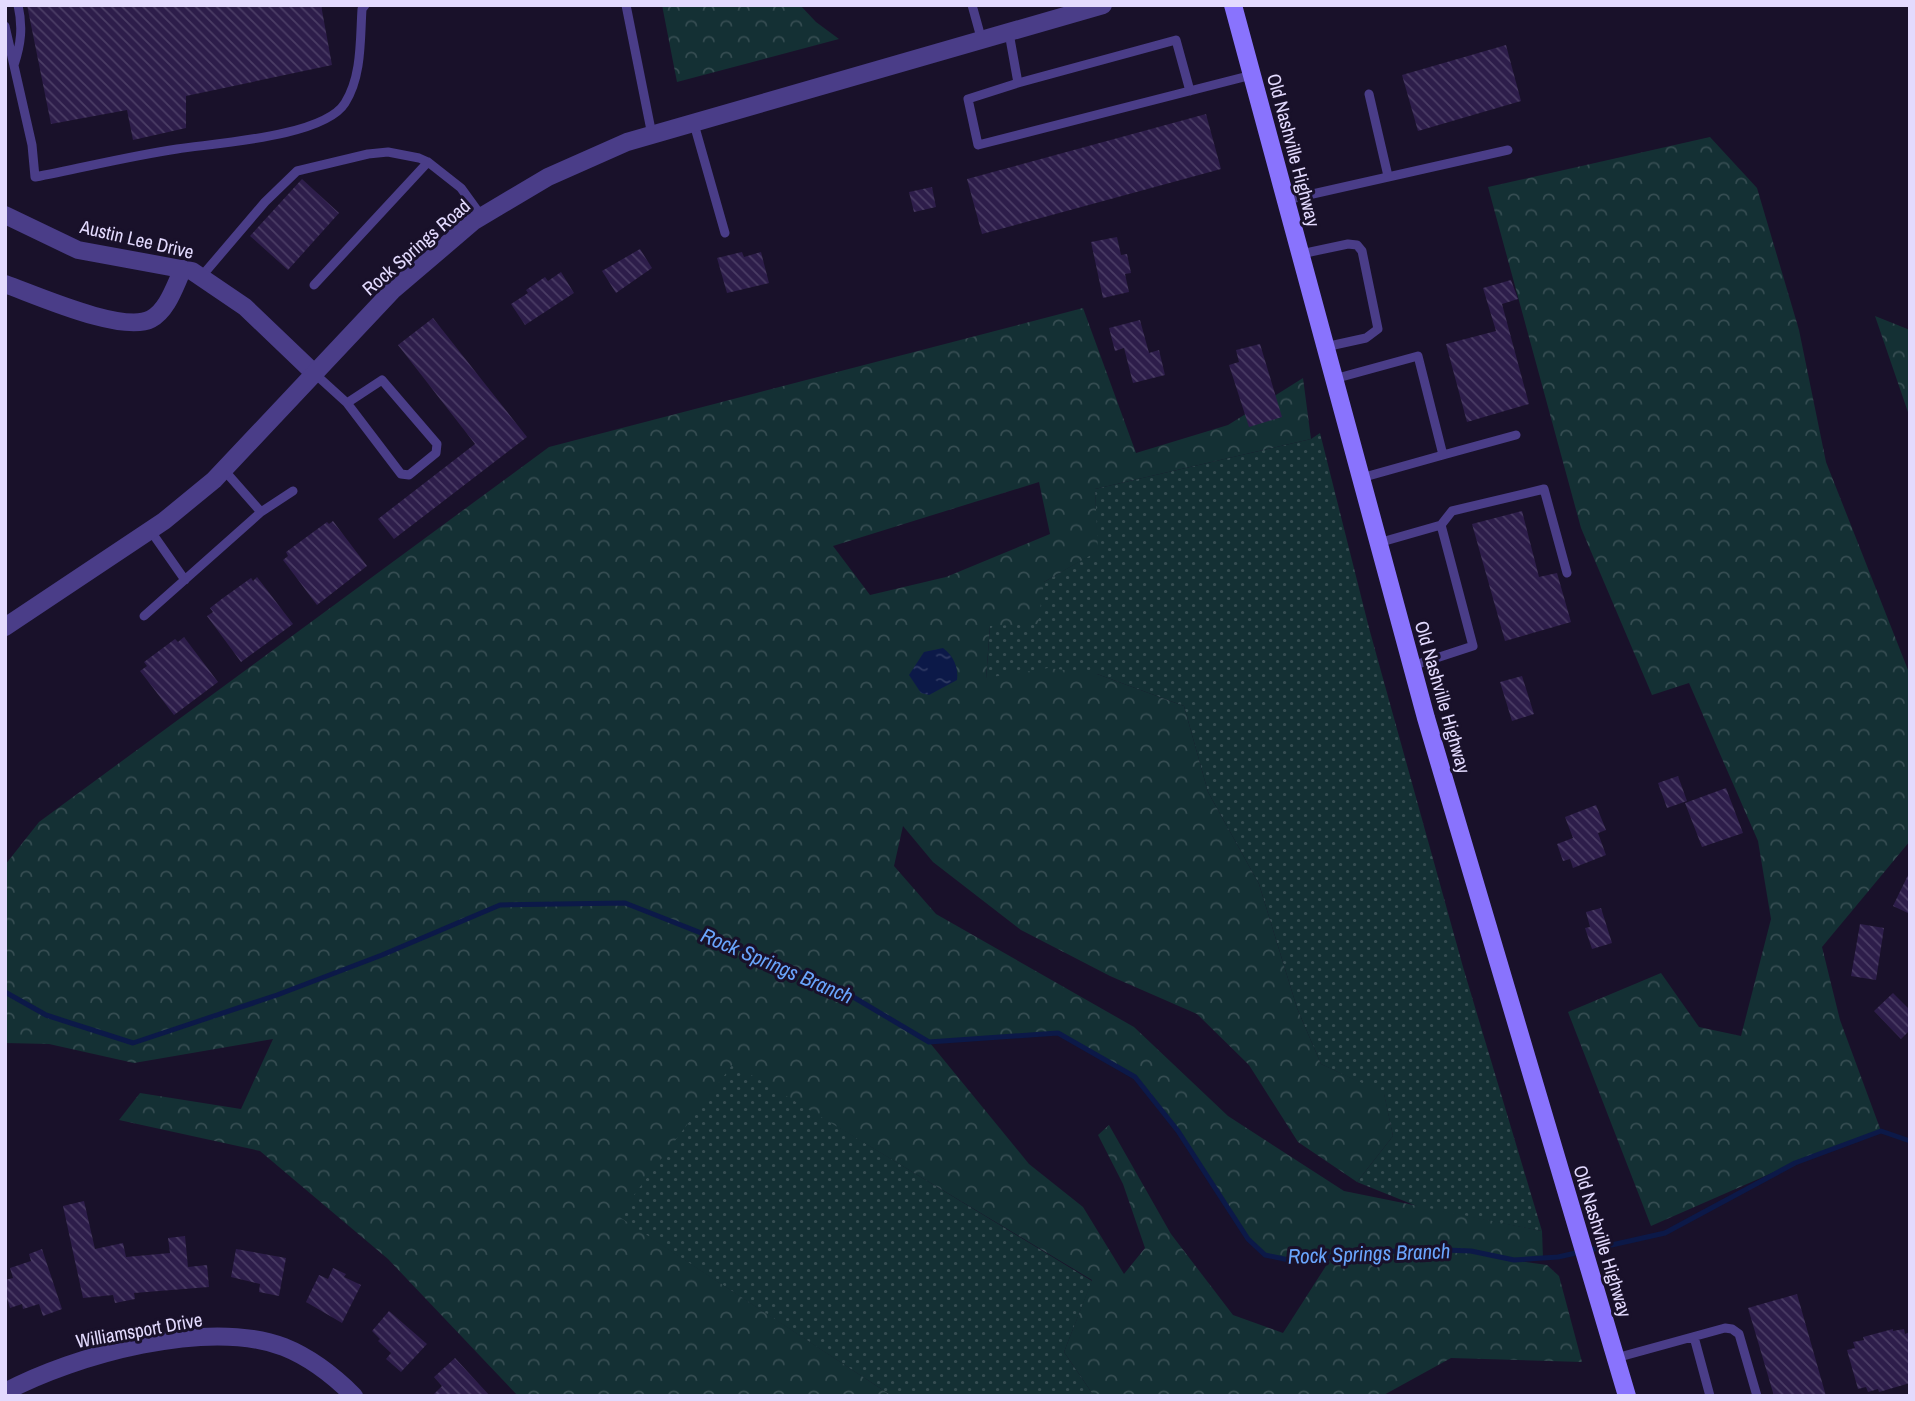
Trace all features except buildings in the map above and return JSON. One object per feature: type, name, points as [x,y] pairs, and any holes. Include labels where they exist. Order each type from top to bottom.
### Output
[{"type":"main road","name":"Old Nashville Highway","points":[[1233,5],[1412,666],[1627,1396]]},
{"type":"street","name":"Rock Springs Road","points":[[5,627],[150,530],[214,480],[392,291],[482,217],[548,177],[627,142],[1103,5]]},
{"type":"street","name":"Austin Lee Drive","points":[[5,215],[78,250],[192,271],[245,307],[314,373]]},
{"type":"street","points":[[5,284],[106,320],[134,324],[153,319],[167,303],[183,269]]},
{"type":"street","name":"Williamsport Drive","points":[[5,1392],[35,1376],[74,1362],[186,1338],[223,1337],[260,1340],[283,1347],[306,1358],[354,1396]]},
{"type":"lane","points":[[14,66],[20,48],[22,25],[18,5]]},
{"type":"lane","points":[[5,26],[32,145],[35,177],[178,149],[242,142],[327,118],[345,104],[357,78],[362,9],[365,5]]},
{"type":"lane","points":[[626,5],[652,135]]},
{"type":"lane","points":[[972,5],[982,41]]},
{"type":"lane","points":[[1009,33],[1018,83]]},
{"type":"lane","points":[[1190,91],[1176,40],[968,99],[978,145],[1190,91],[1252,75]]},
{"type":"lane","points":[[1369,94],[1388,176]]},
{"type":"lane","points":[[695,124],[725,233]]},
{"type":"lane","points":[[1286,200],[1508,150]]},
{"type":"lane","points":[[201,277],[265,202],[297,171],[368,154],[388,152],[428,162],[461,188],[482,217]]},
{"type":"lane","points":[[314,285],[428,162]]},
{"type":"lane","points":[[1301,254],[1348,244],[1357,245],[1362,251],[1378,329],[1366,338],[1325,347]]},
{"type":"lane","points":[[1334,380],[1418,356],[1443,455]]},
{"type":"lane","points":[[314,373],[347,403],[401,474],[409,475],[436,453],[437,444],[382,380],[347,403]]},
{"type":"lane","points":[[1361,478],[1516,435]]},
{"type":"lane","points":[[224,470],[261,512]]},
{"type":"lane","points":[[1378,543],[1441,525],[1452,511],[1544,489],[1567,573]]},
{"type":"lane","points":[[144,617],[261,512],[293,491]]},
{"type":"lane","points":[[1412,666],[1473,646],[1441,525]]},
{"type":"lane","points":[[150,530],[185,580]]},
{"type":"lane","points":[[1616,1358],[1725,1328],[1732,1329],[1739,1334],[1758,1396]]},
{"type":"lane","points":[[1694,1336],[1710,1396]]},
{"type":"green space","points":[[662,5],[800,5],[816,22],[839,39],[677,82]]},
{"type":"green space","points":[[1710,137],[1757,188],[1799,330],[1826,462],[1910,675],[1910,841],[1822,947],[1840,1020],[1881,1131],[1795,1163],[1651,1226],[1568,1012],[1661,973],[1699,1027],[1741,1036],[1771,919],[1758,841],[1689,683],[1652,695],[1581,528],[1488,187]]},
{"type":"green space","points":[[1083,308],[1136,453],[1228,425],[1303,378],[1311,439],[1095,489],[1098,551],[1044,582],[1038,624],[990,626],[986,678],[1048,668],[1097,674],[1184,706],[1208,792],[1259,884],[1297,1008],[1321,1064],[1384,1093],[1393,1136],[1357,1182],[1298,1142],[1249,1065],[1197,1014],[1110,976],[1021,930],[933,862],[903,826],[894,866],[936,914],[1134,1027],[1228,1116],[1344,1191],[1542,1231],[1543,1258],[1518,1261],[1547,1265],[1559,1276],[1582,1362],[1451,1358],[1382,1396],[1094,1396],[1064,1352],[1092,1280],[733,1064],[618,1216],[892,1396],[518,1396],[388,1259],[260,1151],[119,1120],[140,1093],[241,1109],[273,1039],[134,1063],[49,1044],[5,1043],[5,865],[39,822],[549,447]],"holes":[[[1039,482],[1050,534],[946,577],[870,595],[833,546]],[[1058,1033],[1135,1077],[1178,1131],[1248,1239],[1265,1255],[1289,1260],[1331,1258],[1283,1333],[1233,1315],[1171,1234],[1109,1125],[1098,1135],[1123,1184],[1145,1248],[1124,1274],[1083,1207],[1029,1164],[930,1043]]]},
{"type":"green space","points":[[1875,316],[1910,330],[1910,418]]},
{"type":"green space","points":[[1320,433],[1369,628],[1463,967],[1542,1231],[1419,1207],[1357,1182],[1393,1136],[1384,1094],[1321,1064],[1297,1008],[1259,884],[1208,792],[1184,706],[1097,674],[986,679],[990,626],[1044,582],[1097,551],[1095,489],[1311,439]]},
{"type":"green space","points":[[733,1063],[1092,1281],[1064,1352],[1094,1396],[892,1396],[617,1216]]},
{"type":"water","points":[[943,648],[954,662],[957,680],[929,695],[921,693],[909,675],[924,652]]},
{"type":"waterway","name":"Rock Springs Branch","points":[[5,992],[46,1015],[133,1043],[277,995],[382,955],[500,905],[625,903],[833,985],[929,1042],[1058,1033],[1135,1077],[1178,1131],[1248,1239],[1265,1255],[1289,1260],[1419,1249],[1471,1251],[1514,1260],[1558,1257],[1665,1233],[1795,1163],[1881,1131],[1910,1141]]}]
